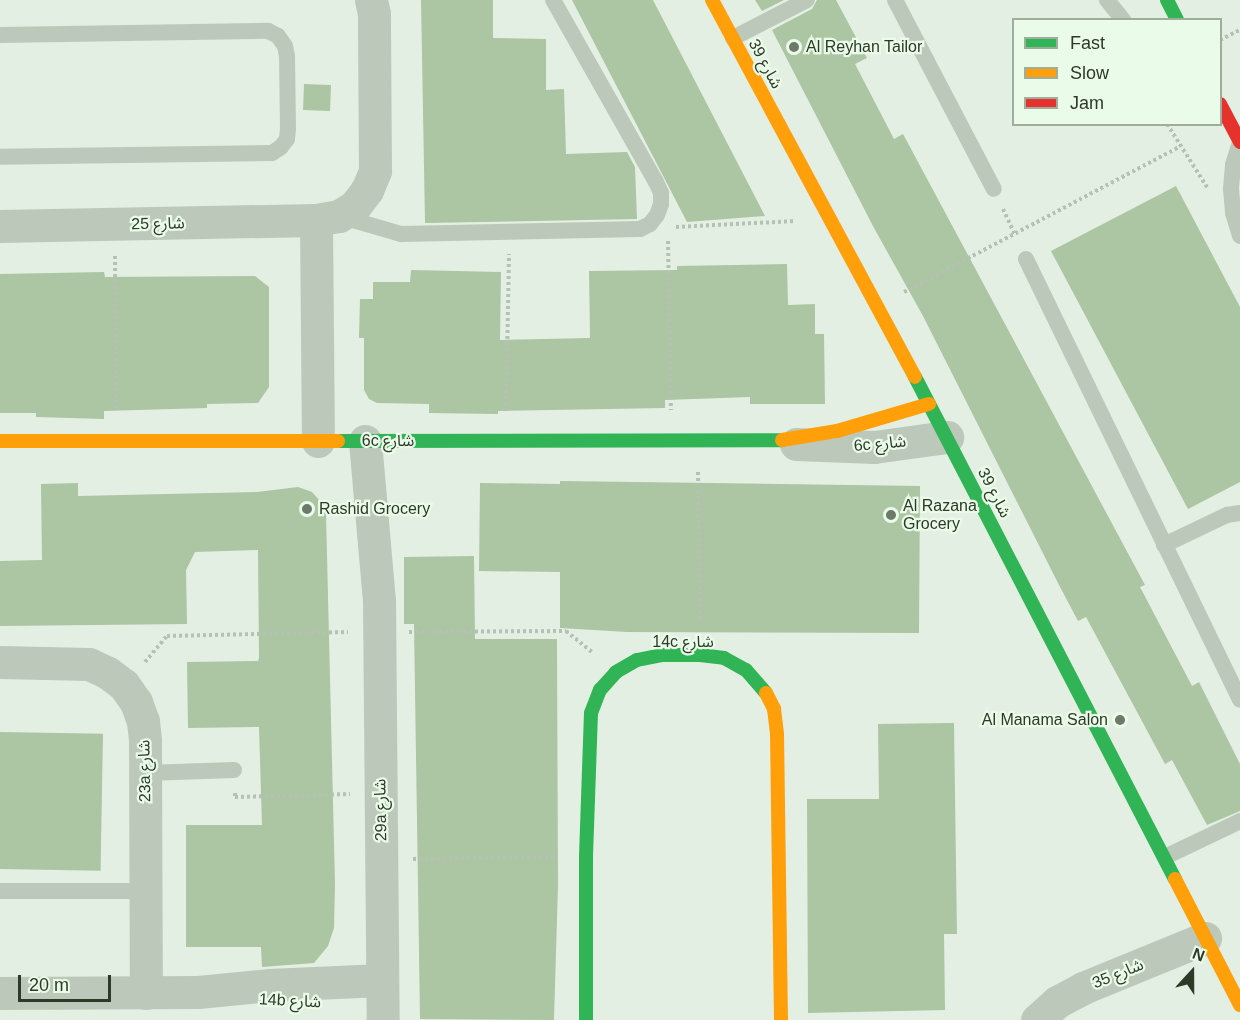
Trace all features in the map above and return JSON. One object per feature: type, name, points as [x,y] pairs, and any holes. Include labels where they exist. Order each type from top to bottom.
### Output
[{"type":"street","points":[[318,441],[327,218],[355,206],[367,190],[375,171],[374,26],[371,0]]},
{"type":"street","name":"شارع 39","points":[[712,0],[947,437],[1240,1005]]},
{"type":"street","points":[[1167,0],[1176,18]]},
{"type":"street","points":[[1222,106],[1240,142]]},
{"type":"street","name":"شارع 25","points":[[0,226],[327,218]]},
{"type":"street","name":"6c شارع","points":[[777,441],[837,431],[929,404]]},
{"type":"street","name":"6c شارع","points":[[0,441],[777,441],[817,446],[857,447],[947,437]]},
{"type":"street","name":"29a شارع","points":[[378,441],[383,1002]]},
{"type":"street","name":"14c شارع","points":[[586,1020],[586,856],[591,712],[600,690],[616,672],[637,660],[662,655],[700,655],[724,658],[746,670],[763,688],[774,709],[777,734],[781,1020]]},
{"type":"street","name":"23a شارع","points":[[0,662],[89,664],[108,672],[124,685],[140,712],[145,741],[146,773],[146,993]]},
{"type":"street","name":"شارع 35","points":[[1037,1020],[1057,1002],[1083,988],[1205,938]]},
{"type":"street","name":"14b شارع","points":[[0,993],[198,992],[270,1000],[383,1002]]},
{"type":"lane","points":[[327,218],[401,234],[640,229],[657,215],[661,193],[553,0]]},
{"type":"lane","points":[[732,38],[807,0]]},
{"type":"lane","points":[[895,0],[993,189]]},
{"type":"lane","points":[[1107,0],[1121,18]]},
{"type":"lane","points":[[0,36],[268,31],[278,36],[285,46],[288,128],[287,139],[272,153],[0,158]]},
{"type":"lane","points":[[1240,142],[1233,165],[1230,189],[1233,213],[1240,236]]},
{"type":"lane","points":[[1026,259],[1240,700]]},
{"type":"lane","points":[[1164,544],[1227,515],[1240,513]]},
{"type":"lane","points":[[146,773],[234,770]]},
{"type":"lane","points":[[1165,857],[1240,821]]},
{"type":"lane","points":[[0,891],[146,891]]},
{"type":"path","points":[[1222,39],[1240,30]]},
{"type":"path","points":[[877,306],[1179,147],[1168,126]]},
{"type":"path","points":[[993,189],[1026,259]]},
{"type":"path","points":[[640,229],[830,220]]},
{"type":"path","points":[[114,225],[116,441]]},
{"type":"path","points":[[668,228],[671,441]]},
{"type":"path","points":[[505,441],[510,232]]},
{"type":"path","points":[[697,441],[700,655]]},
{"type":"path","points":[[234,770],[235,796],[381,793]]},
{"type":"path","points":[[382,860],[586,856]]},
{"type":"building","points":[[421,0],[493,0],[493,38],[546,39],[546,90],[564,89],[566,154],[627,152],[635,167],[637,219],[425,223]]},
{"type":"building","points":[[572,0],[653,0],[765,216],[687,222]]},
{"type":"building","points":[[755,0],[784,0],[762,11]]},
{"type":"building","points":[[817,0],[836,0],[867,58],[855,64],[894,139],[903,134],[1145,585],[1140,587],[1192,686],[1199,682],[1240,764],[1240,811],[1207,825],[1172,760],[1165,764],[1086,617],[1078,621],[1059,585],[923,316],[874,228],[772,30],[812,9]]},
{"type":"building","points":[[304,84],[331,85],[330,111],[303,110]]},
{"type":"building","points":[[1176,186],[1240,307],[1240,482],[1188,509],[1051,251]]},
{"type":"building","points":[[787,264],[788,305],[815,304],[815,334],[824,334],[825,404],[750,404],[750,397],[665,400],[665,408],[498,411],[498,414],[429,413],[429,404],[377,403],[369,399],[364,390],[364,338],[359,338],[360,299],[373,299],[373,282],[410,282],[411,270],[501,272],[500,340],[590,338],[589,271],[677,270],[677,266]]},
{"type":"building","points":[[104,272],[105,277],[255,276],[269,287],[269,387],[258,403],[207,404],[207,408],[104,411],[104,419],[36,417],[36,413],[0,413],[0,274]]},
{"type":"building","points":[[560,481],[920,486],[919,633],[627,632],[560,628],[560,572],[479,571],[480,483],[560,484]]},
{"type":"building","points":[[78,483],[78,496],[257,492],[298,487],[312,492],[321,502],[326,514],[335,884],[334,928],[328,946],[314,963],[262,967],[261,947],[186,947],[186,825],[262,825],[259,727],[188,728],[187,662],[258,661],[258,550],[195,552],[186,570],[187,624],[0,626],[0,561],[42,560],[41,484]]},
{"type":"building","points":[[474,556],[475,639],[557,639],[558,885],[554,1020],[420,1019],[414,624],[404,624],[404,557]]},
{"type":"building","points":[[954,723],[957,934],[944,934],[945,1010],[808,1013],[807,799],[879,799],[878,724]]},
{"type":"building","points":[[0,732],[103,734],[101,871],[0,869]]},
{"type":"traffic: fast","points":[[1167,0],[1176,18]]},
{"type":"traffic: fast","points":[[915,377],[1175,879]]},
{"type":"traffic: fast","points":[[338,441],[782,440]]},
{"type":"traffic: fast","points":[[586,1020],[586,856],[591,713],[600,690],[616,672],[637,660],[662,655],[700,655],[724,658],[746,670],[766,693]]},
{"type":"traffic: slow","points":[[712,0],[915,377]]},
{"type":"traffic: slow","points":[[782,440],[837,431],[929,404]]},
{"type":"traffic: slow","points":[[0,441],[338,441]]},
{"type":"traffic: slow","points":[[766,693],[774,709],[777,734],[781,1020]]},
{"type":"traffic: slow","points":[[1175,879],[1240,1005]]},
{"type":"traffic: jam","points":[[1222,108],[1240,142]]},
{"type":"place","name":"Al Reyhan Tailor","points":[[794,47]]},
{"type":"place","name":"Rashid Grocery","points":[[307,509]]},
{"type":"place","name":"Al Razana Grocery","points":[[891,515]]},
{"type":"place","name":"Al Manama Salon","points":[[1120,720]]}]
